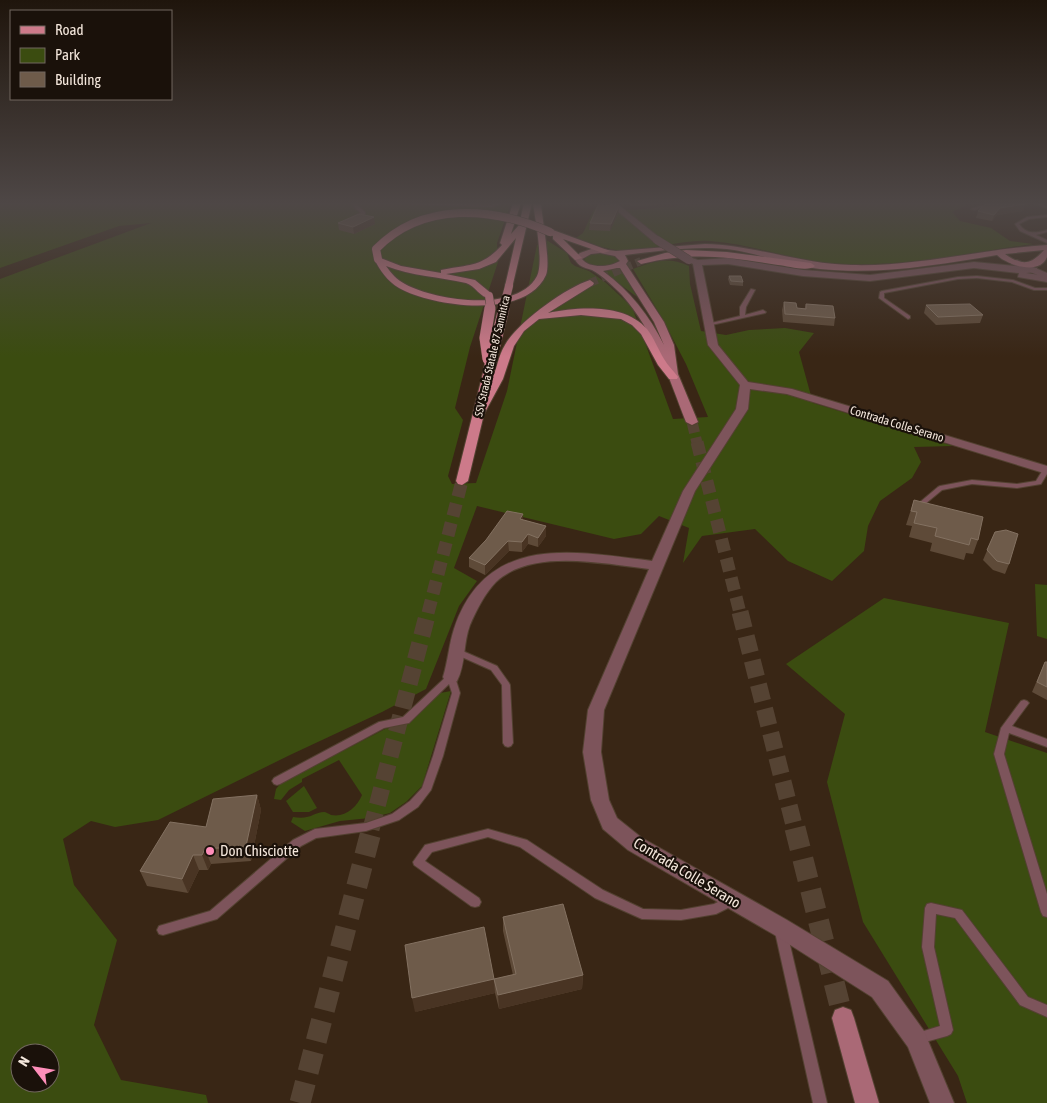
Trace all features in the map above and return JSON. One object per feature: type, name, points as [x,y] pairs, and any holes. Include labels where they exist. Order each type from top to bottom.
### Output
[{"type":"main road","points":[[377,254],[378,260],[394,281],[405,288],[450,300],[470,302],[502,301],[519,297],[537,285],[543,273],[541,254]]},
{"type":"main road","points":[[430,273],[476,267],[492,260],[496,254]]},
{"type":"main road","name":"SSV Strada Statale 87 Sannitica","points":[[462,481],[516,254]]},
{"type":"main road","points":[[574,254],[583,265],[594,268],[610,268],[646,254]]},
{"type":"main road","points":[[578,258],[583,254]]},
{"type":"main road","points":[[619,254],[623,257],[623,263],[659,322],[669,345],[673,377]]},
{"type":"main road","points":[[641,261],[668,254]]},
{"type":"main road","points":[[730,254],[811,266],[879,268],[965,258],[1008,258],[1030,263],[1040,260],[1044,254]]},
{"type":"main road","points":[[761,254],[811,266]]},
{"type":"main road","points":[[1008,258],[1011,254]]},
{"type":"main road","points":[[1034,254],[1040,260]]},
{"type":"main road","points":[[378,260],[399,268],[472,282],[488,296],[491,313],[486,338],[489,369]]},
{"type":"main road","points":[[594,268],[622,290],[638,309],[673,377],[692,422]]},
{"type":"main road","points":[[478,414],[498,380],[509,346],[522,329],[569,294],[590,283]]},
{"type":"main road","points":[[535,318],[574,311],[626,318],[644,331],[660,365],[673,377]]},
{"type":"main road","points":[[843,1018],[868,1103]]},
{"type":"street","points":[[682,254],[693,261],[728,261],[803,273],[870,278],[974,265],[1023,271],[1034,270]]},
{"type":"street","points":[[1008,258],[1047,277]]},
{"type":"street","points":[[1040,260],[1047,270]]},
{"type":"street","points":[[693,261],[713,345],[745,385]]},
{"type":"street","points":[[1004,269],[1024,276],[1047,277]]},
{"type":"street","name":"Contrada Colle Serano","points":[[942,1103],[916,1039],[880,989],[780,928],[635,844],[610,823],[600,800],[592,752],[596,710],[689,491],[742,409],[745,385],[788,391],[1046,469]]},
{"type":"street","points":[[450,677],[458,652],[462,627],[479,596],[492,578],[516,563],[543,558],[592,558],[658,566]]},
{"type":"lane","points":[[908,317],[881,298],[882,292],[958,278],[978,277],[1012,281],[1034,289],[1047,289]]},
{"type":"lane","points":[[742,317],[744,307],[753,290]]},
{"type":"lane","points":[[708,325],[763,312]]},
{"type":"lane","points":[[917,508],[940,488],[972,482],[1017,486],[1039,483],[1046,469]]},
{"type":"lane","points":[[458,652],[494,668],[506,686],[508,744]]},
{"type":"lane","points":[[164,930],[213,916],[297,843],[315,834],[366,827],[395,817],[414,804],[426,790],[456,693],[450,677],[406,720],[382,725],[277,781]]},
{"type":"lane","points":[[1024,703],[1006,728],[999,754],[1047,912]]},
{"type":"lane","points":[[1006,728],[1047,743]]},
{"type":"lane","points":[[475,902],[418,862],[429,848],[488,833],[523,843],[599,894],[642,914],[682,915],[716,909],[732,900]]},
{"type":"lane","points":[[916,1039],[947,1030],[928,947],[931,908],[958,914],[1024,1001],[1047,1011]]},
{"type":"lane","points":[[780,928],[820,1103]]},
{"type":"green space","points":[[0,254],[38,254],[0,268]]},
{"type":"green space","points":[[66,254],[498,254],[498,262],[470,347],[455,408],[463,420],[448,476],[452,484],[476,483],[507,391],[535,254],[568,254],[571,263],[589,271],[605,282],[632,307],[673,419],[708,417],[686,364],[633,269],[661,261],[674,261],[689,266],[690,284],[701,331],[726,335],[749,330],[785,328],[814,333],[799,352],[813,403],[953,446],[914,447],[921,462],[912,478],[880,501],[868,526],[864,551],[832,581],[788,561],[755,529],[702,536],[683,563],[689,528],[659,516],[641,534],[614,539],[477,506],[454,568],[477,581],[459,606],[426,689],[158,820],[115,827],[91,821],[63,839],[74,885],[117,940],[94,1025],[121,1080],[206,1095],[208,1103],[0,1103],[0,279]]},
{"type":"green space","points":[[609,254],[616,256],[619,260],[611,265],[596,266],[584,260],[587,255]]},
{"type":"green space","points":[[783,254],[962,254],[880,264],[829,263]]},
{"type":"green space","points":[[620,267],[637,297],[601,270]]},
{"type":"green space","points":[[1035,584],[1047,585],[1047,639],[1037,636]]},
{"type":"green space","points":[[884,598],[1009,623],[985,732],[1047,753],[1047,1103],[967,1103],[958,1076],[863,922],[827,782],[845,714],[786,664]]},
{"type":"green space","points":[[451,691],[422,786],[406,802],[390,813],[370,818],[340,821],[305,831],[291,822],[293,817],[308,817],[321,812],[341,815],[350,811],[357,804],[362,795],[339,760],[302,779],[302,782],[289,790],[281,800],[274,799],[276,789],[281,783],[385,729],[409,722],[440,693]]},
{"type":"green space","points":[[304,786],[317,808],[309,812],[293,812],[286,801]]},
{"type":"building","points":[[729,276],[741,276],[743,282],[731,281]]},
{"type":"building","points":[[784,302],[796,303],[797,308],[806,309],[806,304],[833,306],[835,318],[785,314]]},
{"type":"building","points":[[970,304],[983,315],[938,317],[926,305]]},
{"type":"building","points":[[914,500],[983,517],[978,540],[971,538],[969,545],[935,536],[937,528],[914,523],[917,512],[911,511]]},
{"type":"building","points":[[507,511],[523,514],[520,519],[546,526],[538,538],[528,534],[522,542],[508,541],[485,565],[469,558],[486,540]]},
{"type":"building","points":[[1006,530],[1018,534],[1009,564],[997,561],[987,550],[995,532]]},
{"type":"building","points":[[1045,662],[1047,662],[1047,687],[1037,682]]},
{"type":"building","points":[[257,795],[246,846],[205,849],[202,855],[193,855],[182,879],[140,871],[170,822],[206,827],[213,799]]},
{"type":"building","points":[[563,904],[583,975],[498,995],[494,979],[516,974],[503,917]]},
{"type":"building","points":[[484,927],[494,979],[412,998],[405,945]]},
{"type":"tunnel","points":[[590,283],[641,261]]},
{"type":"tunnel","points":[[692,422],[697,443]]},
{"type":"tunnel","points":[[697,442],[740,613]]},
{"type":"tunnel","points":[[428,613],[462,481]]},
{"type":"tunnel","points":[[371,829],[428,612]]},
{"type":"tunnel","points":[[740,612],[795,829]]},
{"type":"tunnel","points":[[300,1103],[372,828]]},
{"type":"tunnel","points":[[795,828],[843,1018]]},
{"type":"place","name":"Don Chisciotte","points":[[210,851]]}]
